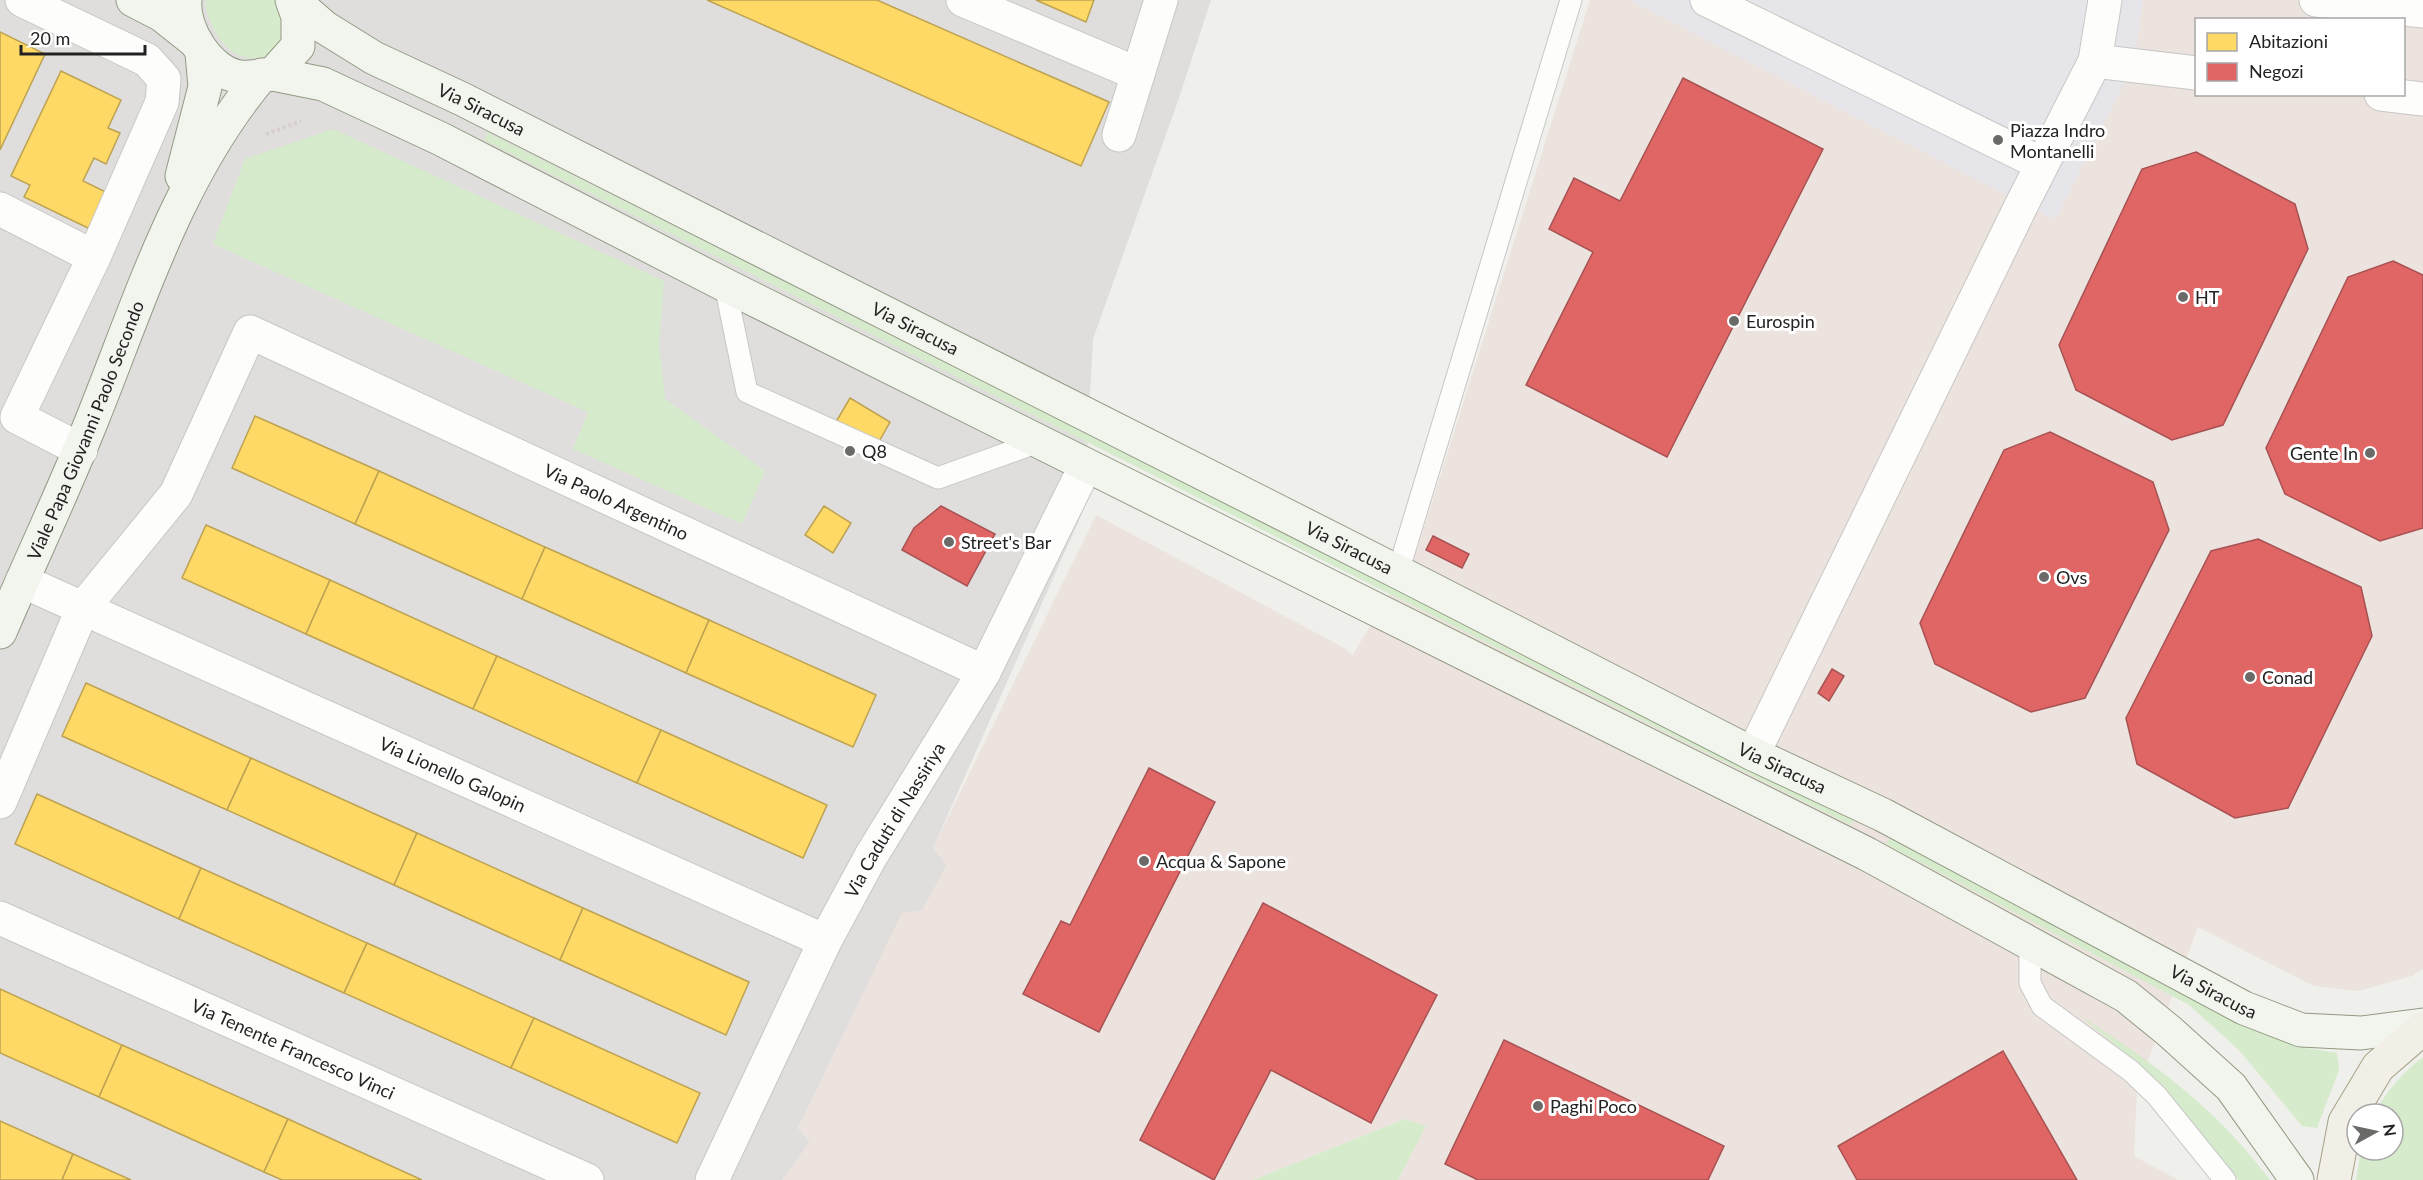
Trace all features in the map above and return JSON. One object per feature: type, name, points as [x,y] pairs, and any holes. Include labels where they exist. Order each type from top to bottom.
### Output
[{"type":"main road","points":[[133,0],[162,15],[199,47],[217,68],[240,77],[267,74],[324,84],[441,139],[725,285],[1867,854],[2126,996],[2231,1087],[2298,1180]]},
{"type":"main road","points":[[168,227],[205,87],[199,47],[184,12],[185,0]]},
{"type":"main road","points":[[168,227],[223,126],[267,74],[298,46],[298,17],[293,0]]},
{"type":"main road","name":"Via Siracusa","points":[[293,0],[324,27],[374,58],[462,99],[1753,754],[1883,815],[2244,1008],[2301,1030],[2361,1033],[2423,1027]]},
{"type":"main road","name":"Viale Papa Giovanni Paolo Secondo","points":[[0,632],[81,450],[168,227]]},
{"type":"main road","points":[[2334,1180],[2345,1122],[2378,1067],[2423,1027]]},
{"type":"street","points":[[21,0],[147,60],[165,79],[162,102],[94,257],[17,417],[81,450]]},
{"type":"street","points":[[963,0],[1138,74]]},
{"type":"street","points":[[1119,135],[1161,0]]},
{"type":"street","points":[[1707,0],[2042,164]]},
{"type":"street","points":[[1753,754],[2042,164],[2095,61],[2105,0]]},
{"type":"street","points":[[2316,0],[2423,11]]},
{"type":"street","points":[[2095,61],[2195,73]]},
{"type":"street","points":[[2398,96],[2423,99]]},
{"type":"street","points":[[0,209],[94,257]]},
{"type":"street","name":"Via Paolo Argentino","points":[[82,608],[176,494],[250,332],[984,672]]},
{"type":"street","name":"Via Caduti di Nassiriya","points":[[712,1180],[825,942],[871,856],[984,672],[1086,465]]},
{"type":"street","name":"Via Lionello Galopin","points":[[22,581],[825,942]]},
{"type":"street","points":[[0,802],[82,608]]},
{"type":"street","name":"Via Tenente Francesco Vinci","points":[[0,918],[587,1180]]},
{"type":"lane","points":[[1398,572],[1571,0]]},
{"type":"lane","points":[[725,285],[747,392],[938,478],[1041,441]]},
{"type":"lane","points":[[2030,943],[2030,983],[2042,1006],[2131,1071],[2157,1096],[2225,1180]]},
{"type":"shaded area","points":[[0,0],[1211,0],[1179,98],[1093,339],[1084,509],[933,848],[947,865],[922,911],[902,914],[798,1128],[810,1142],[782,1180],[0,1180]]},
{"type":"shaded area","points":[[1590,0],[2423,0],[2423,969],[2412,976],[2358,991],[2314,986],[2198,927],[2137,1090],[2134,1156],[2178,1180],[1398,1180],[1425,1126],[1405,1119],[1253,1180],[782,1180],[810,1142],[798,1128],[902,913],[922,910],[947,865],[933,848],[1096,515],[1346,649],[1352,656],[1418,547]]},
{"type":"shaded area","name":"Piazza Indro Montanelli","points":[[1629,0],[2143,0],[2134,65],[2055,220]]},
{"type":"green space","points":[[206,0],[274,0],[282,20],[281,36],[275,48],[265,56],[252,58],[238,54],[224,44],[213,27]]},
{"type":"green space","points":[[333,129],[664,281],[659,344],[665,399],[765,471],[742,524],[573,449],[588,412],[213,244],[245,159]]},
{"type":"green space","points":[[488,133],[1855,818],[1851,825],[484,140]]},
{"type":"green space","points":[[1891,837],[2306,1048],[2337,1053],[2339,1070],[2317,1128],[2302,1126],[2239,1050],[2189,1005],[1886,844]]},
{"type":"green space","points":[[2079,1015],[2133,1051],[2182,1088],[2250,1154],[2270,1180],[2238,1180],[2163,1085]]},
{"type":"green space","points":[[2423,1057],[2423,1180],[2356,1180],[2359,1162],[2405,1162],[2405,1102],[2382,1102],[2408,1069]]},
{"type":"green space","points":[[1405,1119],[1426,1126],[1398,1180],[1253,1180]]},
{"type":"building: Abitazioni","points":[[707,0],[877,0],[1109,102],[1081,166]]},
{"type":"building: Abitazioni","points":[[1036,0],[1094,0],[1086,22]]},
{"type":"building: Abitazioni","points":[[0,32],[45,54],[0,150]]},
{"type":"building: Abitazioni","points":[[61,71],[121,100],[108,128],[120,133],[106,164],[94,158],[83,181],[112,195],[94,231],[24,197],[30,185],[11,176]]},
{"type":"building: Abitazioni","points":[[850,398],[890,422],[871,456],[830,432]]},
{"type":"building: Abitazioni","points":[[255,416],[379,471],[355,524],[232,468]]},
{"type":"building: Abitazioni","points":[[379,471],[545,547],[522,599],[355,524]]},
{"type":"building: Abitazioni","points":[[824,506],[851,523],[833,553],[805,535]]},
{"type":"building: Abitazioni","points":[[206,525],[330,580],[306,634],[182,578]]},
{"type":"building: Abitazioni","points":[[545,547],[709,620],[686,673],[522,599]]},
{"type":"building: Abitazioni","points":[[330,580],[497,656],[473,709],[306,634]]},
{"type":"building: Abitazioni","points":[[709,620],[876,695],[853,747],[686,673]]},
{"type":"building: Abitazioni","points":[[497,656],[661,730],[637,783],[473,709]]},
{"type":"building: Abitazioni","points":[[86,683],[251,758],[227,810],[62,736]]},
{"type":"building: Abitazioni","points":[[661,730],[827,805],[803,858],[637,783]]},
{"type":"building: Abitazioni","points":[[251,758],[417,833],[394,885],[227,810]]},
{"type":"building: Abitazioni","points":[[37,794],[201,868],[179,919],[15,844]]},
{"type":"building: Abitazioni","points":[[417,833],[583,908],[560,960],[394,885]]},
{"type":"building: Abitazioni","points":[[201,868],[367,943],[344,993],[179,919]]},
{"type":"building: Abitazioni","points":[[583,908],[749,982],[726,1035],[560,960]]},
{"type":"building: Abitazioni","points":[[367,943],[534,1018],[511,1068],[344,993]]},
{"type":"building: Abitazioni","points":[[0,989],[122,1045],[99,1097],[0,1053]]},
{"type":"building: Abitazioni","points":[[534,1018],[700,1093],[677,1143],[511,1068]]},
{"type":"building: Abitazioni","points":[[122,1045],[288,1119],[264,1172],[99,1097]]},
{"type":"building: Abitazioni","points":[[288,1119],[422,1180],[282,1180],[264,1172]]},
{"type":"building: Abitazioni","points":[[0,1121],[73,1154],[62,1180],[0,1180]]},
{"type":"building: Abitazioni","points":[[73,1154],[131,1180],[62,1180]]},
{"type":"building: Negozi","points":[[1683,78],[1823,149],[1667,457],[1526,385],[1593,252],[1549,229],[1574,178],[1620,201]]},
{"type":"building: Negozi","name":"HT","points":[[2196,152],[2295,204],[2308,249],[2223,425],[2172,440],[2076,390],[2059,345],[2142,169]]},
{"type":"building: Negozi","points":[[2393,261],[2423,275],[2423,528],[2380,541],[2285,494],[2266,448],[2348,277]]},
{"type":"building: Negozi","name":"Ovs","points":[[2050,432],[2153,482],[2169,530],[2085,698],[2031,712],[1935,664],[1920,623],[2004,450]]},
{"type":"building: Negozi","name":"Street's Bar","points":[[941,506],[995,534],[967,586],[902,550],[914,528]]},
{"type":"building: Negozi","points":[[1433,536],[1469,554],[1462,568],[1426,550]]},
{"type":"building: Negozi","name":"Conad","points":[[2258,539],[2361,587],[2372,636],[2288,808],[2235,818],[2137,764],[2126,718],[2211,551]]},
{"type":"building: Negozi","points":[[1832,669],[1844,676],[1829,701],[1818,693]]},
{"type":"building: Negozi","name":"Acqua & Sapone","points":[[1149,768],[1215,802],[1099,1032],[1023,994],[1061,921],[1070,925]]},
{"type":"building: Negozi","points":[[1263,903],[1437,995],[1371,1123],[1271,1070],[1214,1180],[1140,1140]]},
{"type":"building: Negozi","points":[[1504,1040],[1724,1146],[1708,1180],[1478,1180],[1445,1164]]},
{"type":"building: Negozi","points":[[2003,1051],[2077,1180],[1857,1180],[1838,1146]]},
{"type":"place","name":"Piazza Indro Montanelli","points":[[1998,140]]},
{"type":"place","name":"HT","points":[[2183,297]]},
{"type":"place","name":"Eurospin","points":[[1734,321]]},
{"type":"place","name":"Q8","points":[[850,451]]},
{"type":"place","name":"Gente In","points":[[2370,453]]},
{"type":"place","name":"Street's Bar","points":[[949,542]]},
{"type":"place","name":"Ovs","points":[[2044,577]]},
{"type":"place","name":"Conad","points":[[2250,677]]},
{"type":"place","name":"Acqua & Sapone","points":[[1144,861]]},
{"type":"place","name":"Paghi Poco","points":[[1538,1106]]}]
